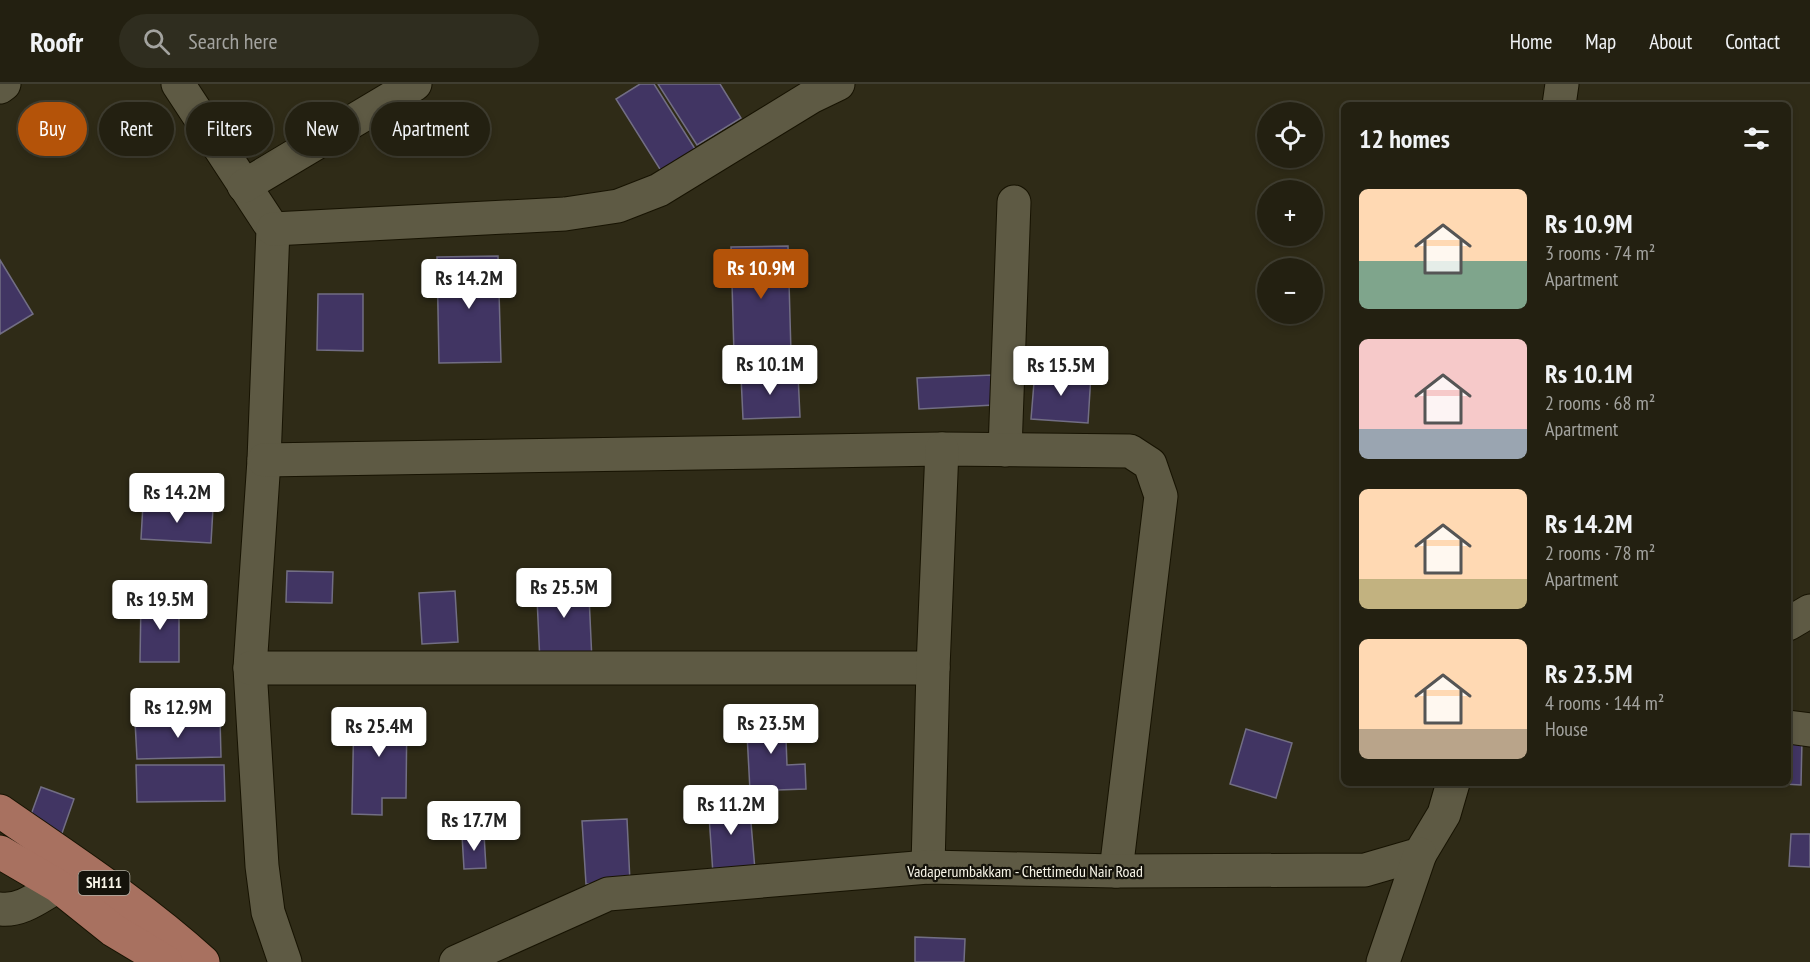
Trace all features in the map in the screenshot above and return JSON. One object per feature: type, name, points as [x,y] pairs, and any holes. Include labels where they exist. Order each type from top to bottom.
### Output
[{"type":"main road","name":"SH111","points":[[0,811],[108,886],[178,939],[203,962]]},
{"type":"main road","name":"SH111","points":[[0,852],[58,886],[113,930],[166,962]]},
{"type":"street","points":[[0,87],[4,84]]},
{"type":"street","points":[[178,84],[273,229],[264,460],[250,668],[262,866],[268,912],[285,962]]},
{"type":"street","points":[[244,186],[415,84]]},
{"type":"street","points":[[273,229],[565,214],[618,206],[659,190],[811,97],[838,84]]},
{"type":"street","points":[[1559,102],[1562,84]]},
{"type":"street","points":[[1005,450],[1014,202]]},
{"type":"street","points":[[264,460],[942,448],[1130,451],[1150,464],[1161,496],[1116,872]]},
{"type":"street","points":[[928,867],[942,448]]},
{"type":"street","points":[[1791,622],[1810,612]]},
{"type":"street","points":[[250,668],[933,668]]},
{"type":"street","points":[[1791,727],[1810,729]]},
{"type":"street","points":[[1383,962],[1420,854],[1444,814],[1452,786]]},
{"type":"street","name":"Vadaperumbakkam - Chettimedu Nair Road","points":[[456,962],[608,894],[928,867],[1116,872],[1365,870],[1420,854]]},
{"type":"street","points":[[0,909],[8,910],[24,905],[58,886]]},
{"type":"building","points":[[640,84],[654,84],[697,152],[663,174],[616,99]]},
{"type":"building","points":[[658,84],[720,84],[741,118],[697,145]]},
{"type":"building","points":[[788,246],[791,353],[734,355],[731,247]]},
{"type":"building","points":[[498,256],[501,362],[439,363],[437,257]]},
{"type":"building","points":[[0,260],[33,314],[0,334]]},
{"type":"building","points":[[318,294],[363,294],[363,351],[317,350]]},
{"type":"building","points":[[1035,370],[1091,374],[1088,423],[1031,419]]},
{"type":"building","points":[[798,374],[800,417],[743,419],[741,376]]},
{"type":"building","points":[[993,375],[994,405],[919,409],[917,378]]},
{"type":"building","points":[[143,504],[213,508],[211,543],[141,539]]},
{"type":"building","points":[[287,571],[333,572],[332,603],[286,602]]},
{"type":"building","points":[[588,574],[592,661],[540,663],[536,576]]},
{"type":"building","points":[[455,591],[458,642],[422,644],[419,593]]},
{"type":"building","points":[[141,600],[179,601],[179,662],[140,662]]},
{"type":"building","points":[[354,708],[407,709],[406,798],[382,798],[382,815],[352,814]]},
{"type":"building","points":[[785,712],[787,765],[805,764],[806,789],[750,791],[746,714]]},
{"type":"building","points":[[220,718],[221,757],[137,759],[135,721]]},
{"type":"building","points":[[1246,729],[1292,743],[1276,798],[1230,784]]},
{"type":"building","points":[[1791,740],[1802,740],[1801,785],[1791,784]]},
{"type":"building","points":[[136,765],[224,765],[225,801],[137,802]]},
{"type":"building","points":[[41,787],[74,799],[61,836],[28,823]]},
{"type":"building","points":[[749,799],[755,870],[713,874],[708,801]]},
{"type":"building","points":[[627,819],[630,882],[586,884],[582,821]]},
{"type":"building","points":[[484,834],[486,868],[464,869],[462,835]]},
{"type":"building","points":[[1791,834],[1810,834],[1810,867],[1789,866]]},
{"type":"building","points":[[915,937],[965,939],[964,962],[915,962]]}]
